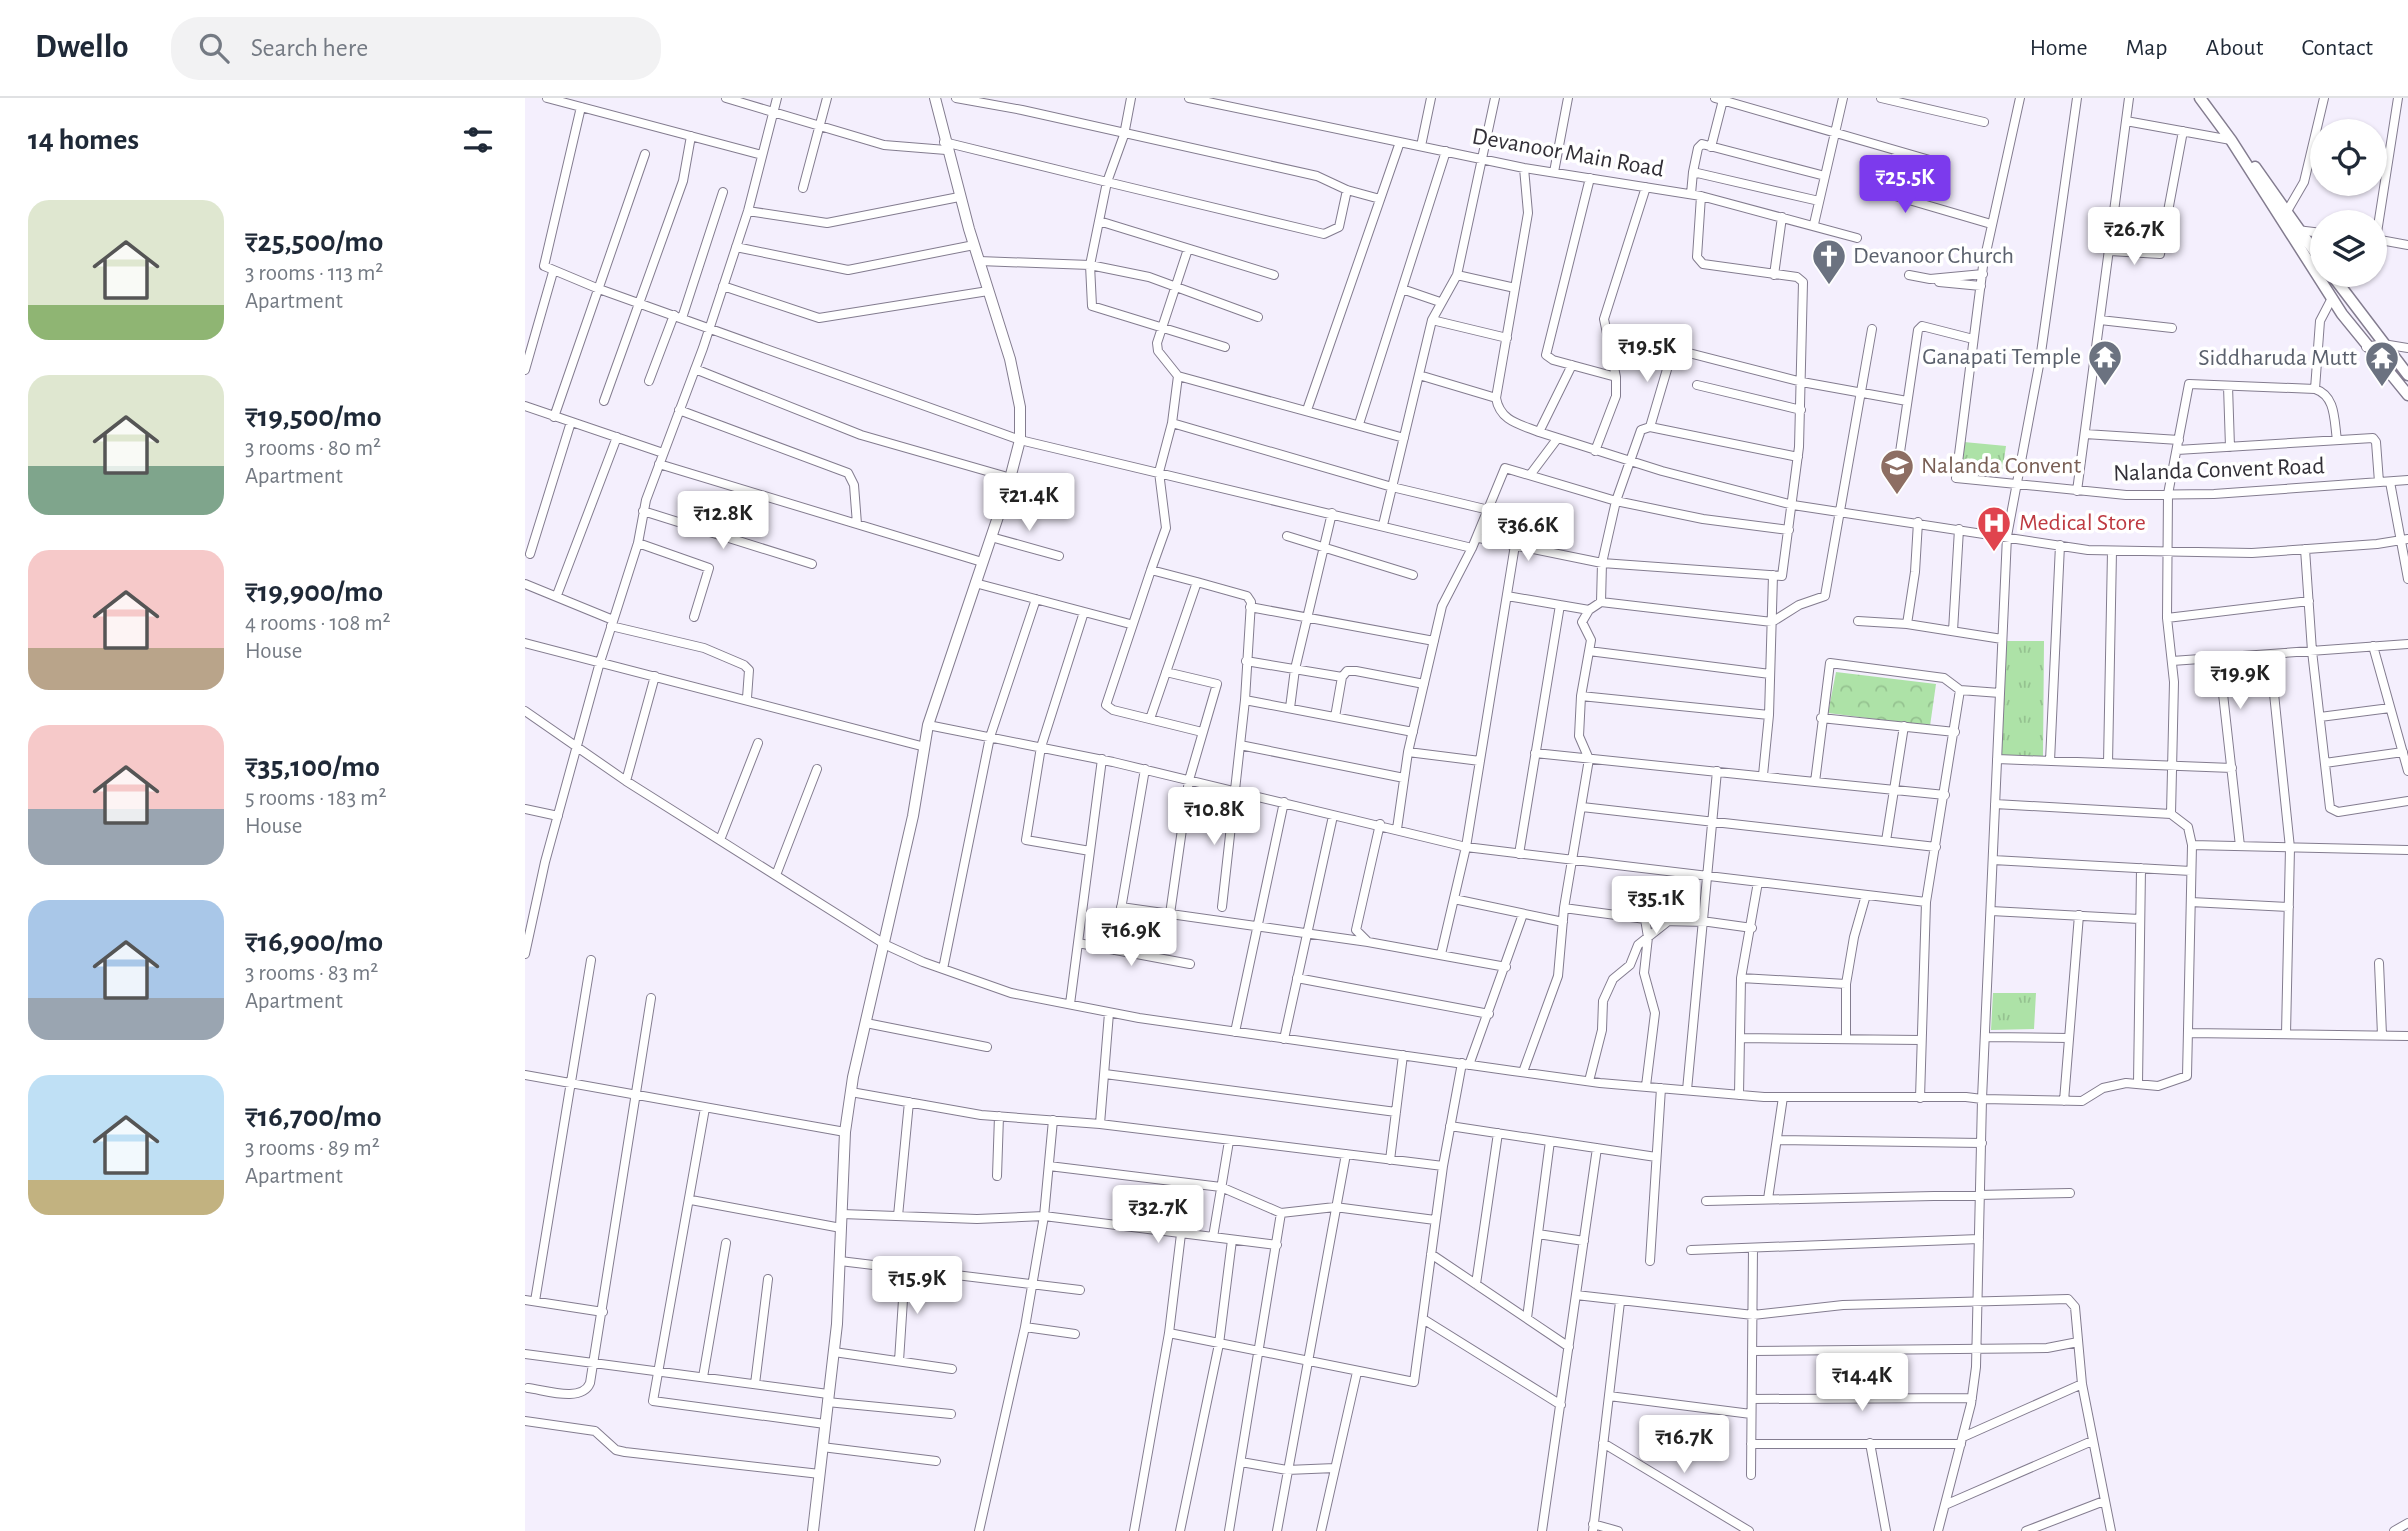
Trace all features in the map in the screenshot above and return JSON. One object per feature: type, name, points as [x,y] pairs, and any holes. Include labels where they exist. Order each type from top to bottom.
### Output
[{"type":"main road","points":[[2200,98],[2293,230],[2332,298],[2366,346],[2408,395]]},
{"type":"main road","points":[[2209,98],[2286,212],[2293,230],[2310,249]]},
{"type":"main road","points":[[2341,287],[2408,375]]},
{"type":"street","points":[[547,98],[762,155]]},
{"type":"street","points":[[726,98],[884,145],[945,146],[1324,234],[1339,227],[1347,190]]},
{"type":"street","points":[[526,948],[600,662],[638,543],[643,511],[710,328],[748,211],[777,98]]},
{"type":"street","points":[[803,188],[827,98]]},
{"type":"street","points":[[813,1531],[834,1352],[845,1132],[851,1092],[886,945],[928,725],[1011,478],[1020,440],[1020,407],[959,197],[935,98]]},
{"type":"street","points":[[956,98],[1022,110],[1124,135],[1317,176],[1347,190],[1380,199]]},
{"type":"street","points":[[1131,98],[1124,135],[1107,182],[1090,265],[1092,306],[1225,347]]},
{"type":"street","name":"Devanoor Main Road","points":[[1189,98],[1524,168],[1701,196],[1814,224],[1857,238]]},
{"type":"street","points":[[1421,146],[1431,98]]},
{"type":"street","points":[[1383,525],[1432,320],[1457,275],[1495,98]]},
{"type":"street","points":[[1554,173],[1568,98]]},
{"type":"street","points":[[1814,224],[1843,98]]},
{"type":"street","points":[[1881,98],[1984,122]]},
{"type":"street","name":"Nalanda Convent Road","points":[[2020,98],[2002,191],[1991,224],[1973,339],[1956,478],[2077,491],[2168,494],[2408,480]]},
{"type":"street","points":[[1938,1531],[1972,1398],[1977,1349],[1982,1100],[2007,536],[2040,360],[2077,98]]},
{"type":"street","points":[[2077,491],[2129,98]]},
{"type":"street","points":[[2286,212],[2304,182],[2324,98]]},
{"type":"street","points":[[2381,210],[2398,98]]},
{"type":"street","points":[[1711,147],[1719,99],[1933,160]]},
{"type":"street","points":[[581,107],[544,257],[544,266],[553,272],[1020,440],[1472,548]]},
{"type":"street","points":[[2126,121],[2231,140]]},
{"type":"street","points":[[2110,251],[2160,254],[2183,131]]},
{"type":"street","points":[[604,401],[683,181],[691,136]]},
{"type":"street","points":[[1307,411],[1400,142]]},
{"type":"street","points":[[1691,194],[1699,145],[1825,176]]},
{"type":"street","points":[[1359,424],[1446,151]]},
{"type":"street","points":[[1897,151],[1889,183],[1892,195],[1991,224]]},
{"type":"street","points":[[554,417],[645,154]]},
{"type":"street","points":[[1524,168],[1528,213],[1496,398],[1499,411],[1506,418],[1539,432],[1793,505],[1837,514],[1918,522],[2060,545],[2112,551],[2252,552],[2404,540]]},
{"type":"street","points":[[1693,173],[1819,201]]},
{"type":"street","points":[[1590,178],[1546,355],[1616,377]]},
{"type":"street","points":[[1595,450],[1616,396],[1616,377],[1604,319],[1646,187]]},
{"type":"street","points":[[649,381],[678,316],[723,192]]},
{"type":"street","points":[[1479,538],[1602,563],[1782,576],[1798,457],[1803,282],[1797,277],[1703,264],[1697,257],[1701,196]]},
{"type":"street","points":[[748,211],[827,223],[959,197]]},
{"type":"street","points":[[1774,275],[1782,217]]},
{"type":"street","points":[[1099,221],[1273,275]]},
{"type":"street","points":[[2293,230],[2310,232]]},
{"type":"street","points":[[2387,241],[2408,245]]},
{"type":"street","points":[[736,247],[848,270],[974,245]]},
{"type":"street","points":[[1188,249],[1156,347],[1178,376],[1404,438]]},
{"type":"street","points":[[979,261],[1090,265],[1175,285],[1258,317]]},
{"type":"street","points":[[525,370],[553,272]]},
{"type":"street","points":[[1909,275],[1930,279],[1983,274]]},
{"type":"street","points":[[1457,275],[1515,288]]},
{"type":"street","points":[[1933,282],[1981,286]]},
{"type":"street","points":[[723,286],[819,318],[988,291]]},
{"type":"street","points":[[1402,289],[1440,302]]},
{"type":"street","points":[[2315,389],[2320,321],[2332,298]]},
{"type":"street","points":[[1432,320],[1507,338]]},
{"type":"street","points":[[2101,320],[2172,328]]},
{"type":"street","points":[[1899,452],[1918,330],[1922,326],[1973,339]]},
{"type":"street","points":[[1523,1072],[1558,976],[1564,908],[1589,760],[1579,736],[1581,696],[1591,639],[1582,622],[1589,610],[1601,602],[1772,622],[1798,605],[1825,596],[1858,392],[1872,328]]},
{"type":"street","points":[[1607,332],[1802,382],[1907,401]]},
{"type":"street","points":[[2366,346],[2383,344],[2408,348]]},
{"type":"street","points":[[1650,427],[1673,349]]},
{"type":"street","points":[[1539,432],[1572,365]]},
{"type":"street","points":[[695,369],[869,438],[1011,478]]},
{"type":"street","points":[[1419,375],[1496,398]]},
{"type":"street","points":[[1178,376],[1172,423],[1159,472],[1166,528],[1130,624],[1106,705],[1202,732]]},
{"type":"street","points":[[2171,814],[2172,661],[2167,618],[2170,551],[2168,494],[2189,384],[2315,389],[2326,393],[2330,400],[2337,440]]},
{"type":"street","points":[[1697,385],[1801,410]]},
{"type":"street","points":[[2228,386],[2230,447]]},
{"type":"street","points":[[526,409],[663,453]]},
{"type":"street","points":[[679,411],[848,473],[854,485],[857,524]]},
{"type":"street","points":[[530,554],[571,422]]},
{"type":"street","points":[[1172,423],[1392,487],[1489,510]]},
{"type":"street","points":[[1601,602],[1602,563],[1616,501],[1641,430],[1650,427],[1798,457]]},
{"type":"street","points":[[2085,435],[2179,440]]},
{"type":"street","points":[[557,595],[617,437]]},
{"type":"street","points":[[2177,450],[2373,438],[2376,442],[2379,482]]},
{"type":"street","points":[[1530,475],[1557,439]]},
{"type":"street","points":[[659,464],[982,562]]},
{"type":"street","points":[[1397,829],[1408,752],[1446,598],[1479,538],[1505,468],[1616,501],[1703,519],[1789,530]]},
{"type":"street","points":[[2390,482],[2404,540],[2408,579]]},
{"type":"street","points":[[643,511],[812,564]]},
{"type":"street","points":[[1290,708],[1295,670],[1332,513]]},
{"type":"street","points":[[1907,624],[1915,572],[1918,522]]},
{"type":"street","points":[[1953,631],[1959,528]]},
{"type":"street","points":[[1287,536],[1413,575]]},
{"type":"street","points":[[991,537],[1059,556]]},
{"type":"street","points":[[638,543],[709,568],[694,617]]},
{"type":"street","points":[[1441,954],[1466,847],[1515,545]]},
{"type":"street","points":[[2050,761],[2060,545]]},
{"type":"street","points":[[2305,549],[2312,652],[2332,811],[2408,801]]},
{"type":"street","points":[[2108,763],[2112,551]]},
{"type":"street","points":[[1151,570],[1247,596],[1250,607],[1245,700],[1222,907]]},
{"type":"street","points":[[1763,775],[1769,716],[1773,575]]},
{"type":"street","points":[[1150,719],[1197,582]]},
{"type":"street","points":[[975,583],[1130,624]]},
{"type":"street","points":[[525,584],[557,595],[612,623],[704,648],[744,665],[749,670],[747,698]]},
{"type":"street","points":[[1507,596],[1589,610]]},
{"type":"street","points":[[943,969],[990,737],[1037,599]]},
{"type":"street","points":[[2167,618],[2309,601]]},
{"type":"street","points":[[1519,854],[1560,605]]},
{"type":"street","points":[[1250,607],[1434,641]]},
{"type":"street","points":[[1084,612],[1041,747],[1026,840],[1090,851]]},
{"type":"street","points":[[1858,621],[1907,624],[2002,639]]},
{"type":"street","points":[[525,643],[747,698],[925,747]]},
{"type":"street","points":[[2172,661],[2408,643]]},
{"type":"street","points":[[2373,646],[2408,771]]},
{"type":"street","points":[[1589,652],[1770,674]]},
{"type":"street","points":[[2270,654],[2290,848],[2286,1034]]},
{"type":"street","points":[[2220,658],[2240,846]]},
{"type":"street","points":[[1247,661],[1342,677]]},
{"type":"street","points":[[1815,782],[1830,663],[1944,678],[1960,690],[2000,693]]},
{"type":"street","points":[[1335,717],[1342,677],[1347,671],[1424,684]]},
{"type":"street","points":[[1166,672],[1217,684],[1189,780],[1170,914]]},
{"type":"street","points":[[626,781],[655,676]]},
{"type":"street","points":[[1920,1098],[1926,902],[1960,690]]},
{"type":"street","points":[[1581,696],[1769,716]]},
{"type":"street","points":[[1245,700],[1413,732]]},
{"type":"street","points":[[2319,717],[2390,708]]},
{"type":"street","points":[[525,711],[626,781],[886,945],[1011,993],[1109,1013],[1283,1039],[1589,1081],[1739,1095],[2083,1101],[2103,1088],[2126,1083],[2158,1086],[2187,1076],[2192,845],[2188,827],[2171,814],[1995,804]]},
{"type":"street","points":[[1821,718],[1955,732]]},
{"type":"street","points":[[928,725],[1102,759],[1333,816],[1380,824],[1466,847],[1926,902]]},
{"type":"street","points":[[1886,841],[1905,726]]},
{"type":"street","points":[[720,840],[758,743]]},
{"type":"street","points":[[1240,744],[1404,778]]},
{"type":"street","points":[[1408,752],[1480,761]]},
{"type":"street","points":[[2325,763],[2403,752]]},
{"type":"street","points":[[1535,753],[1945,795]]},
{"type":"street","points":[[1997,758],[2232,768]]},
{"type":"street","points":[[1070,1004],[1102,759]]},
{"type":"street","points":[[776,876],[817,769]]},
{"type":"street","points":[[1114,950],[1145,769]]},
{"type":"street","points":[[1687,1090],[1717,771]]},
{"type":"street","points":[[1235,1032],[1284,803]]},
{"type":"street","points":[[1582,807],[1936,847]]},
{"type":"street","points":[[525,809],[558,816]]},
{"type":"street","points":[[1283,1039],[1333,816]]},
{"type":"street","points":[[1368,943],[1356,930],[1380,824]]},
{"type":"street","points":[[2192,845],[2408,850]]},
{"type":"street","points":[[1993,860],[2191,871]]},
{"type":"street","points":[[2137,1084],[2141,868]]},
{"type":"street","points":[[1739,1095],[1741,978],[1752,928],[1758,882]]},
{"type":"street","points":[[1846,1039],[1846,984],[1854,937],[1866,895]]},
{"type":"street","points":[[525,897],[537,899]]},
{"type":"street","points":[[1454,900],[1563,922]]},
{"type":"street","points":[[2191,902],[2289,907]]},
{"type":"street","points":[[1121,907],[1441,954],[1506,967]]},
{"type":"street","points":[[1564,908],[1645,919],[1752,928]]},
{"type":"street","points":[[1991,911],[2139,919]]},
{"type":"street","points":[[1169,1333],[1357,1373],[1414,1382],[1450,1126],[1466,1064],[1489,1014],[1523,914]]},
{"type":"street","points":[[2064,1101],[2079,915]]},
{"type":"street","points":[[1645,919],[1648,937],[1644,973],[1655,1013],[1646,1086]]},
{"type":"street","points":[[1589,1081],[1602,1030],[1603,1001],[1613,979],[1630,965],[1639,945],[1667,921]]},
{"type":"street","points":[[1078,943],[1190,964]]},
{"type":"street","points":[[535,1301],[591,960]]},
{"type":"street","points":[[2379,963],[2382,1035]]},
{"type":"street","points":[[1630,965],[1644,973]]},
{"type":"street","points":[[1297,978],[1489,1014]]},
{"type":"street","points":[[1741,978],[1846,984]]},
{"type":"street","points":[[528,1388],[584,1392],[590,1384],[652,998]]},
{"type":"street","points":[[1100,1124],[1109,1013]]},
{"type":"street","points":[[866,1023],[987,1047]]},
{"type":"street","points":[[2188,1033],[2408,1036]]},
{"type":"street","points":[[1985,1037],[2069,1038]]},
{"type":"street","points":[[1740,1038],[1921,1040]]},
{"type":"street","points":[[1390,1160],[1403,1055]]},
{"type":"street","points":[[1105,1074],[1396,1112]]},
{"type":"street","points":[[525,1075],[845,1132]]},
{"type":"street","points":[[1650,1261],[1661,1088]]},
{"type":"street","points":[[851,1092],[999,1116],[1100,1124],[1443,1166]]},
{"type":"street","points":[[1768,1199],[1783,1097]]},
{"type":"street","points":[[898,1216],[909,1102]]},
{"type":"street","points":[[705,1108],[691,1200],[653,1401],[825,1424]]},
{"type":"street","points":[[997,1176],[999,1116]]},
{"type":"street","points":[[979,1531],[1025,1327],[1044,1216],[1053,1120]]},
{"type":"street","points":[[1450,1126],[1656,1157]]},
{"type":"street","points":[[1476,1284],[1498,1133]]},
{"type":"street","points":[[1777,1140],[1982,1143]]},
{"type":"street","points":[[1213,1237],[1229,1141]]},
{"type":"street","points":[[1527,1318],[1550,1141]]},
{"type":"street","points":[[1542,1531],[1597,1148]]},
{"type":"street","points":[[1277,1531],[1346,1154]]},
{"type":"street","points":[[1049,1166],[1221,1187],[1281,1213],[1335,1208],[1435,1220]]},
{"type":"street","points":[[1706,1201],[1979,1192],[2070,1193]]},
{"type":"street","points":[[691,1200],[841,1228]]},
{"type":"street","points":[[1229,1531],[1261,1353],[1281,1213]]},
{"type":"street","points":[[842,1214],[977,1219],[1044,1216],[1277,1245]]},
{"type":"street","points":[[1134,1531],[1169,1333],[1181,1234]]},
{"type":"street","points":[[1538,1234],[1584,1241]]},
{"type":"street","points":[[1691,1250],[1979,1239]]},
{"type":"street","points":[[1180,1531],[1219,1344],[1232,1240]]},
{"type":"street","points":[[703,1377],[726,1243]]},
{"type":"street","points":[[1751,1475],[1753,1248]]},
{"type":"street","points":[[1431,1254],[1569,1347]]},
{"type":"street","points":[[840,1261],[1080,1290]]},
{"type":"street","points":[[899,1361],[905,1269]]},
{"type":"street","points":[[755,1384],[768,1279]]},
{"type":"street","points":[[1576,1295],[1753,1315],[1843,1305],[2068,1299],[2075,1307],[2082,1384],[2111,1531]]},
{"type":"street","points":[[525,1300],[603,1312]]},
{"type":"street","points":[[1618,1531],[1593,1528],[1620,1302]]},
{"type":"street","points":[[1423,1319],[1560,1405]]},
{"type":"street","points":[[1025,1327],[1075,1334]]},
{"type":"street","points":[[1752,1351],[2047,1348],[2078,1342]]},
{"type":"street","points":[[834,1352],[952,1368]]},
{"type":"street","points":[[525,1354],[755,1384],[828,1398],[951,1414]]},
{"type":"street","points":[[1321,1531],[1357,1373]]},
{"type":"street","points":[[1751,1444],[1962,1440],[2082,1384]]},
{"type":"street","points":[[1609,1396],[1751,1414]]},
{"type":"street","points":[[1752,1399],[1972,1398]]},
{"type":"street","points":[[525,1421],[595,1431],[615,1450],[625,1452],[820,1474]]},
{"type":"street","points":[[1945,1505],[2092,1441]]},
{"type":"street","points":[[1603,1443],[1749,1531]]},
{"type":"street","points":[[1870,1443],[1886,1531]]},
{"type":"street","points":[[823,1447],[936,1461]]},
{"type":"street","points":[[1241,1462],[1287,1470],[1335,1468]]},
{"type":"street","points":[[2026,1531],[2104,1501]]},
{"type":"street","points":[[2393,1531],[2408,1523]]},
{"type":"green space","points":[[1964,442],[2006,446],[2002,473],[1959,469]]},
{"type":"green space","points":[[2002,641],[2044,641],[2043,757],[2002,757]]},
{"type":"green space","points":[[1836,672],[1936,684],[1930,726],[1828,713]]},
{"type":"green space","points":[[1993,993],[2036,993],[2034,1029],[1991,1030]]},
{"type":"place","name":"Devanoor Church","points":[[1829,286]]},
{"type":"place","name":"Ganapati Temple","points":[[2105,387]]},
{"type":"place","name":"Siddharuda Mutt","points":[[2382,388]]},
{"type":"place","name":"Nalanda Convent","points":[[1897,496]]},
{"type":"place","name":"Medical Store","points":[[1994,553]]}]
